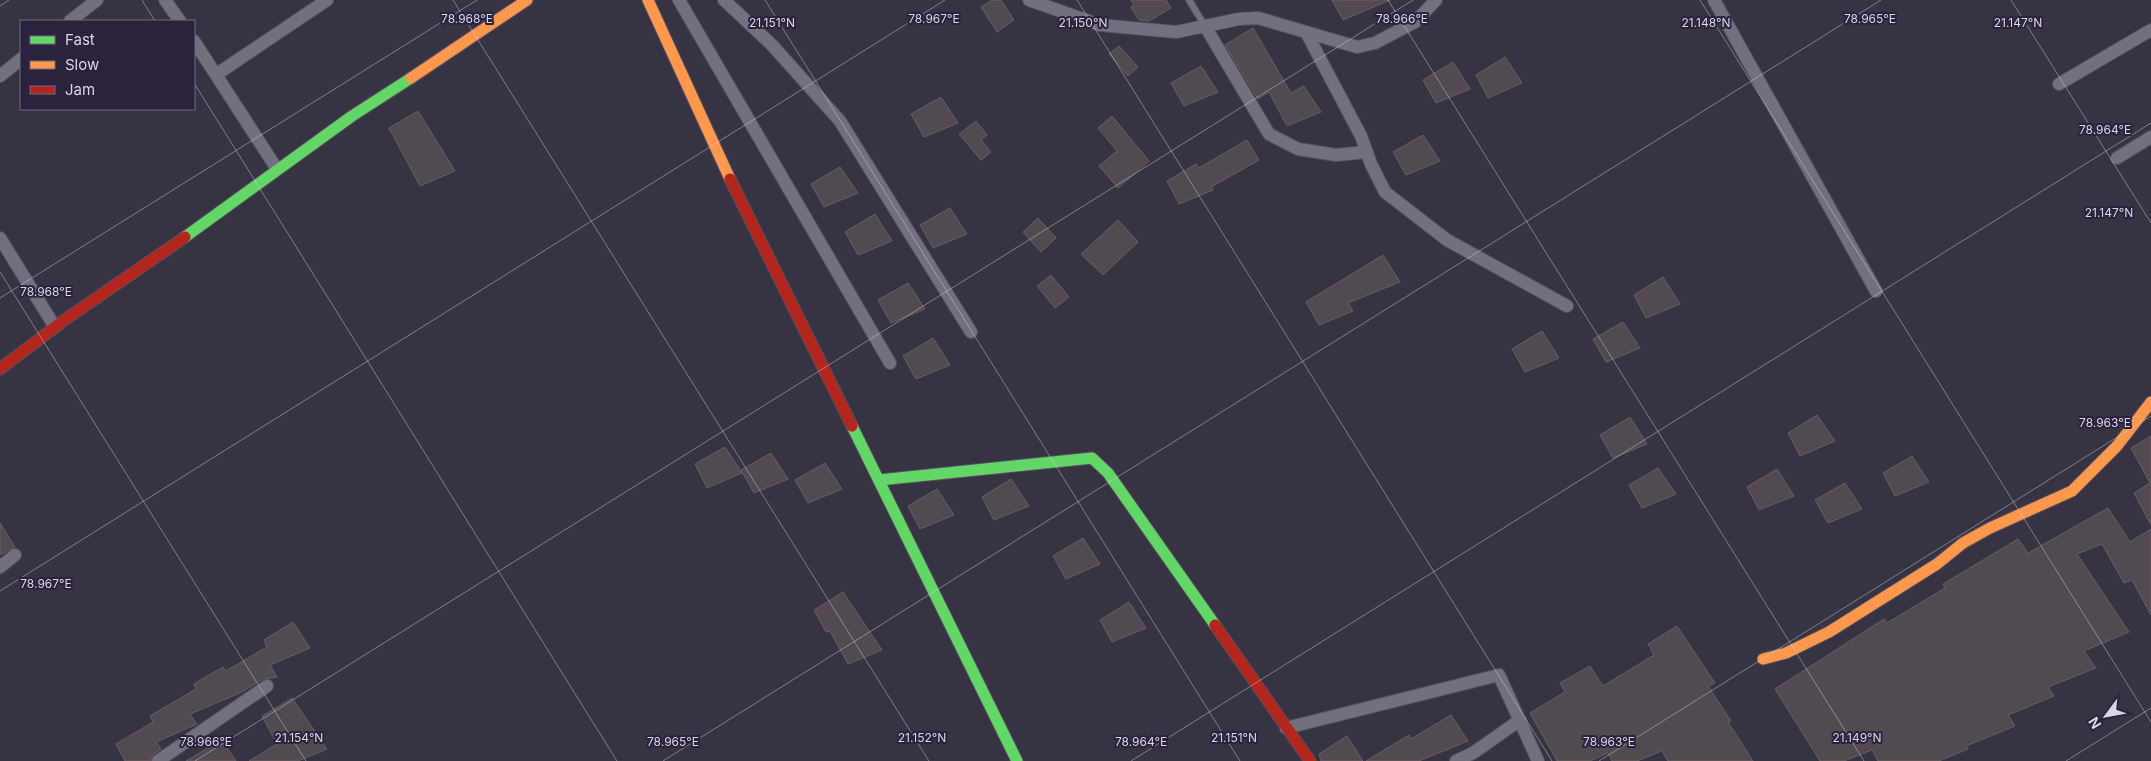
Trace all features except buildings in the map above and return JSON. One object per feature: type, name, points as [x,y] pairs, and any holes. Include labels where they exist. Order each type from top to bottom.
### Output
[{"type":"street","points":[[71,20],[97,0]]},
{"type":"street","points":[[165,0],[179,20]]},
{"type":"street","points":[[217,74],[327,0]]},
{"type":"street","points":[[0,369],[55,327],[128,278],[352,116],[432,65],[527,0]]},
{"type":"street","points":[[648,0],[701,119],[1017,761]]},
{"type":"street","points":[[679,0],[890,363]]},
{"type":"street","points":[[724,0],[772,45],[840,121],[971,332]]},
{"type":"street","points":[[1029,0],[1100,25],[1176,32],[1258,18],[1281,23],[1357,47],[1375,43],[1415,22],[1436,0]]},
{"type":"street","points":[[1714,0],[1876,291]]},
{"type":"street","points":[[1205,26],[1269,134],[1298,149],[1336,155],[1367,152]]},
{"type":"street","points":[[2059,84],[2151,30]]},
{"type":"street","points":[[1306,32],[1346,104],[1385,192],[1447,240],[1568,306]]},
{"type":"street","points":[[195,42],[277,169]]},
{"type":"street","points":[[0,76],[20,60]]},
{"type":"street","points":[[2117,158],[2151,138]]},
{"type":"street","points":[[0,238],[55,327]]},
{"type":"street","points":[[1763,659],[1786,653],[1829,632],[1937,564],[1963,543],[1990,528],[2072,492],[2117,446],[2151,402]]},
{"type":"street","points":[[879,480],[1092,458],[1108,473],[1310,761]]},
{"type":"street","points":[[0,567],[14,554]]},
{"type":"street","points":[[1286,728],[1499,675],[1538,761]]},
{"type":"street","points":[[158,761],[267,686]]},
{"type":"street","points":[[1456,761],[1473,753],[1520,720]]},
{"type":"lane","points":[[1190,0],[1205,26]]},
{"type":"traffic: fast","points":[[185,237],[352,116],[411,78]]},
{"type":"traffic: fast","points":[[852,426],[1017,761]]},
{"type":"traffic: fast","points":[[879,480],[1092,458],[1108,473],[1215,625]]},
{"type":"traffic: slow","points":[[411,78],[527,0]]},
{"type":"traffic: slow","points":[[648,0],[730,179]]},
{"type":"traffic: slow","points":[[1763,659],[1786,653],[1829,632],[1937,564],[1963,543],[1990,528],[2072,491],[2117,446],[2151,402]]},
{"type":"traffic: jam","points":[[730,179],[852,426]]},
{"type":"traffic: jam","points":[[0,369],[63,321],[185,237]]},
{"type":"traffic: jam","points":[[1215,625],[1310,761]]}]
